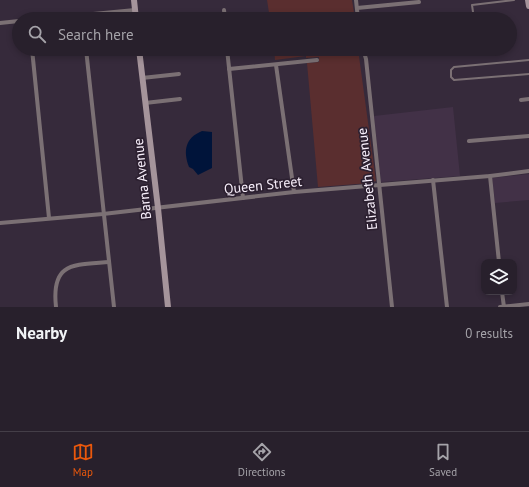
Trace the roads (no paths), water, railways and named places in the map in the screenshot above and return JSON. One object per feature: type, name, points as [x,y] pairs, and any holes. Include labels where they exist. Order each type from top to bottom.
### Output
[{"type":"street","points":[[120,12],[135,10],[134,0]]},
{"type":"street","points":[[356,0],[357,12]]},
{"type":"street","points":[[357,8],[419,2]]},
{"type":"street","points":[[0,23],[12,22]]},
{"type":"street","points":[[33,56],[50,218]]},
{"type":"street","points":[[87,56],[114,307]]},
{"type":"street","name":"Barna Avenue","points":[[139,56],[158,208],[168,307]]},
{"type":"street","points":[[228,56],[244,198]]},
{"type":"street","name":"Elizabeth Avenue","points":[[365,56],[392,307]]},
{"type":"street","points":[[229,69],[317,60]]},
{"type":"street","points":[[276,64],[294,192]]},
{"type":"street","points":[[141,78],[179,74]]},
{"type":"street","points":[[145,103],[180,99]]},
{"type":"street","points":[[521,100],[529,100]]},
{"type":"street","points":[[469,142],[529,136]]},
{"type":"street","name":"Queen Street","points":[[0,223],[103,214],[294,192],[529,172]]},
{"type":"street","points":[[490,176],[499,259]]},
{"type":"street","points":[[433,180],[447,307]]},
{"type":"street","points":[[56,307],[56,284],[61,274],[75,265],[109,262]]},
{"type":"street","points":[[502,295],[504,307]]},
{"type":"street","points":[[500,307],[529,304]]},
{"type":"lane","points":[[473,12],[472,5],[514,0]]},
{"type":"lane","points":[[529,60],[454,67],[450,70],[451,77],[454,80],[529,74]]},
{"type":"water","points":[[202,131],[212,132],[212,168],[198,175],[189,167],[186,150],[192,137]]}]
